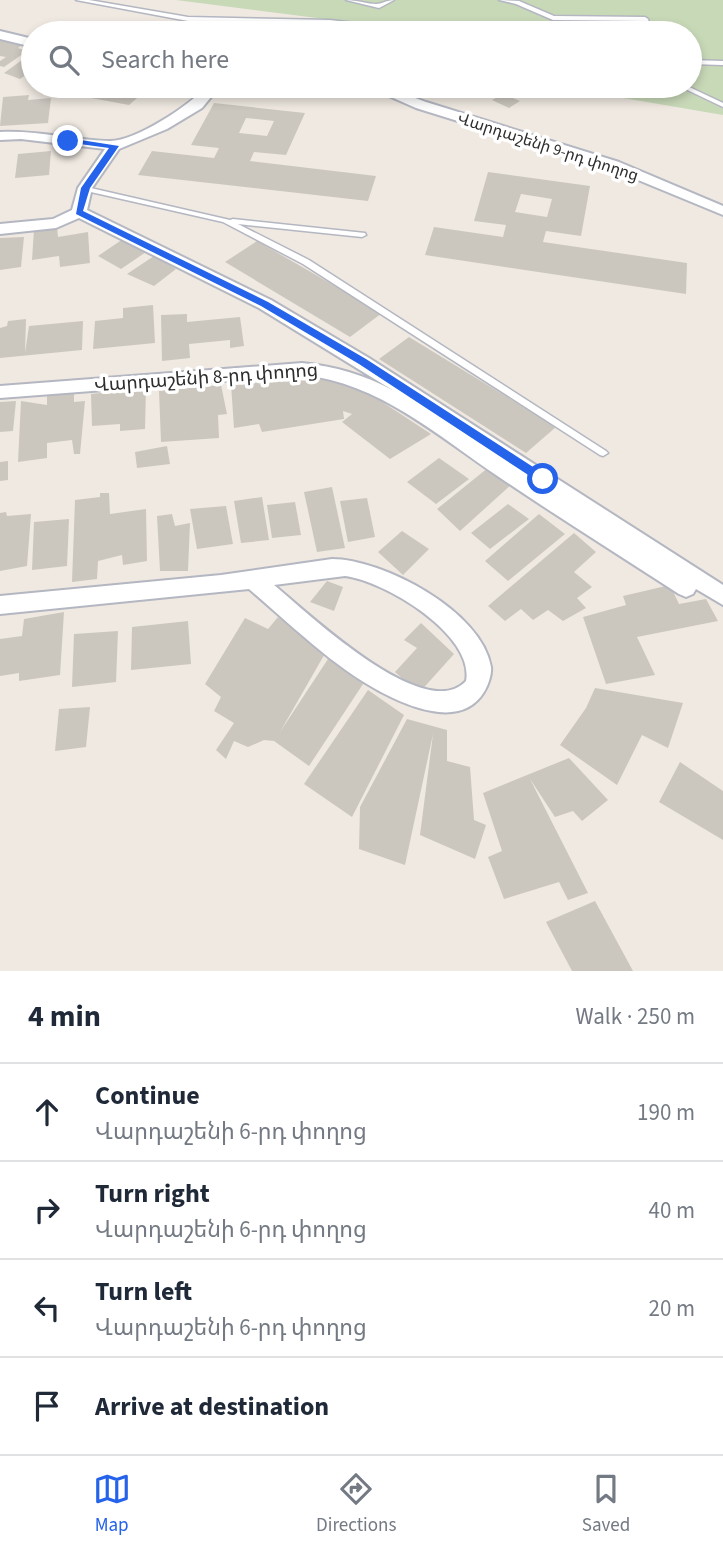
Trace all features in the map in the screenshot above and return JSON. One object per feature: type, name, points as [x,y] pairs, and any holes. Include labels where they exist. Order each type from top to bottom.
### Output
[{"type":"street","points":[[0,35],[21,40]]},
{"type":"street","points":[[0,136],[21,135],[114,146],[162,127],[197,105],[203,98]]},
{"type":"street","name":"Վարդաշենի 9-րդ փողոց","points":[[403,98],[614,165],[723,211]]},
{"type":"street","points":[[79,212],[85,188],[114,146]]},
{"type":"street","points":[[0,229],[56,223],[79,212]]},
{"type":"street","points":[[79,212],[265,304],[363,362],[723,596]]},
{"type":"street","name":"Վարդաշենի 8-րդ փողոց","points":[[0,392],[320,368],[341,374],[395,399],[686,588]]},
{"type":"street","points":[[0,605],[343,567],[377,575],[420,599],[456,629],[476,651],[481,670],[479,680],[473,690],[453,703],[428,701],[413,696],[353,661],[253,579]]},
{"type":"lane","points":[[79,0],[188,19],[283,21]]},
{"type":"lane","points":[[349,0],[379,6],[391,0]]},
{"type":"lane","points":[[502,0],[517,2],[553,18],[646,21]]},
{"type":"lane","points":[[702,62],[723,62]]},
{"type":"lane","points":[[702,95],[723,105]]},
{"type":"lane","points":[[85,188],[225,220],[362,235]]},
{"type":"lane","points":[[225,220],[306,262],[603,453]]},
{"type":"green space","points":[[176,0],[723,0],[723,115],[623,98],[702,98],[702,21],[341,21]]},
{"type":"building","points":[[0,37],[21,42],[18,48],[21,49],[21,55],[4,67],[0,66],[0,61],[6,57],[0,56]]},
{"type":"building","points":[[21,61],[21,78],[4,73]]},
{"type":"building","points":[[21,96],[28,100],[51,98],[48,123],[0,126],[3,97]]},
{"type":"building","points":[[91,98],[137,98],[129,105]]},
{"type":"building","points":[[513,98],[520,101],[509,108],[492,100]]},
{"type":"building","points":[[214,103],[305,113],[286,155],[254,152],[250,161],[376,176],[368,201],[138,175],[152,151],[214,158],[219,148],[191,145]],"holes":[[[246,118],[274,121],[267,136],[239,133]]]},
{"type":"building","points":[[51,151],[49,175],[15,178],[18,154]]},
{"type":"building","points":[[488,172],[590,186],[581,236],[546,231],[543,242],[687,263],[686,294],[425,255],[434,227],[503,237],[506,225],[474,221]],"holes":[[[521,194],[552,199],[547,217],[515,212]]]},
{"type":"building","points":[[57,227],[58,237],[88,232],[90,263],[60,267],[59,256],[32,260],[34,229]]},
{"type":"building","points":[[24,237],[21,267],[0,270],[0,238]]},
{"type":"building","points":[[126,237],[149,250],[121,269],[98,256]]},
{"type":"building","points":[[257,241],[382,313],[350,337],[225,262]]},
{"type":"building","points":[[154,256],[176,269],[154,286],[127,274]]},
{"type":"building","points":[[153,305],[155,343],[93,349],[95,321],[123,318],[123,308]]},
{"type":"building","points":[[187,314],[187,322],[240,317],[244,346],[230,348],[230,340],[189,344],[190,358],[162,361],[161,315]]},
{"type":"building","points":[[26,319],[25,353],[29,326],[83,321],[82,350],[0,358],[0,328],[7,326],[8,321]]},
{"type":"building","points":[[409,337],[556,427],[526,453],[379,359]]},
{"type":"building","points":[[349,380],[431,434],[390,459],[342,422],[352,414],[343,411],[344,419],[262,432],[259,424],[234,428],[231,384]]},
{"type":"building","points":[[221,385],[227,414],[218,415],[219,438],[161,442],[159,391]]},
{"type":"building","points":[[146,388],[145,429],[120,431],[120,424],[92,426],[91,394]]},
{"type":"building","points":[[74,392],[74,402],[85,401],[80,454],[74,454],[72,440],[47,443],[47,458],[18,462],[21,401],[47,405],[47,394]]},
{"type":"building","points":[[16,401],[13,431],[0,432],[0,402]]},
{"type":"building","points":[[167,446],[170,464],[137,468],[135,452]]},
{"type":"building","points":[[439,458],[469,479],[436,504],[407,482]]},
{"type":"building","points":[[8,461],[8,480],[0,481],[0,462]]},
{"type":"building","points":[[489,467],[512,484],[460,531],[437,509]]},
{"type":"building","points":[[332,487],[345,548],[317,552],[304,492]]},
{"type":"building","points":[[100,493],[109,493],[110,514],[146,509],[147,561],[123,565],[122,555],[98,561],[97,579],[72,582],[75,500],[100,497]]},
{"type":"building","points":[[262,497],[269,540],[241,543],[234,501]]},
{"type":"building","points":[[367,498],[375,537],[348,542],[340,501]]},
{"type":"building","points":[[295,502],[301,535],[272,538],[267,505]]},
{"type":"building","points":[[508,504],[529,519],[490,549],[471,533]]},
{"type":"building","points":[[226,506],[233,544],[197,549],[190,509]]},
{"type":"building","points":[[6,512],[7,516],[31,514],[27,566],[0,571],[0,513]]},
{"type":"building","points":[[172,514],[175,526],[190,523],[188,571],[160,571],[157,516]]},
{"type":"building","points":[[539,514],[565,534],[508,581],[485,561]]},
{"type":"building","points":[[69,519],[67,566],[32,570],[34,522]]},
{"type":"building","points":[[402,531],[429,549],[403,575],[378,552]]},
{"type":"building","points":[[574,533],[596,552],[574,572],[592,587],[577,598],[586,608],[563,621],[548,610],[533,620],[521,609],[505,621],[488,606]]},
{"type":"building","points":[[327,581],[343,587],[334,611],[310,602]]},
{"type":"building","points":[[670,585],[679,604],[706,599],[718,621],[637,637],[655,675],[606,684],[583,617],[626,605],[623,596]]},
{"type":"building","points":[[64,612],[60,675],[19,681],[19,673],[0,676],[0,639],[22,636],[24,619]]},
{"type":"building","points":[[278,617],[327,650],[280,732],[328,659],[365,681],[309,766],[274,741],[264,740],[248,747],[234,741],[226,759],[216,750],[234,723],[214,711],[221,697],[205,684],[245,618],[268,629]]},
{"type":"building","points":[[188,621],[191,664],[131,670],[132,627]]},
{"type":"building","points":[[421,623],[454,654],[419,693],[395,672],[417,648],[404,640]]},
{"type":"building","points":[[118,631],[116,682],[72,687],[74,634]]},
{"type":"building","points":[[595,688],[683,703],[668,748],[642,735],[617,785],[560,745],[586,708]]},
{"type":"building","points":[[368,690],[404,715],[352,817],[304,784]]},
{"type":"building","points":[[90,707],[86,747],[55,751],[59,709]]},
{"type":"building","points":[[407,719],[447,730],[447,761],[470,767],[474,820],[486,825],[475,859],[420,835],[433,734],[405,865],[359,849],[360,807]]},
{"type":"building","points":[[569,758],[608,800],[582,821],[573,811],[555,817],[530,779],[588,893],[568,900],[559,882],[504,899],[488,857],[502,851],[483,793]]},
{"type":"building","points":[[680,762],[723,791],[723,840],[659,802]]},
{"type":"building","points":[[595,901],[633,971],[572,971],[546,922]]},
{"type":"route","points":[[68,141],[114,146],[94,171],[85,188],[79,212],[265,304],[363,362],[543,479]]}]
